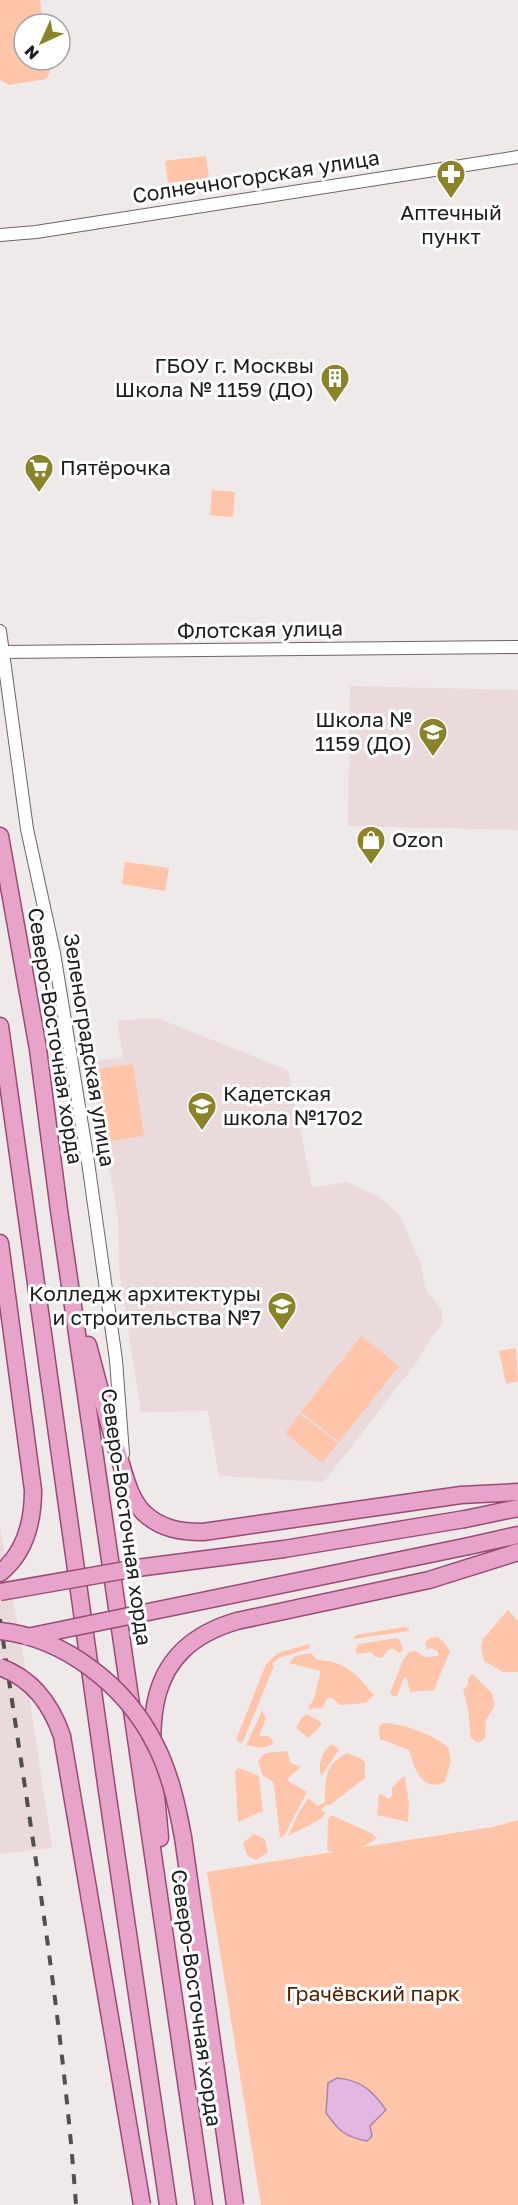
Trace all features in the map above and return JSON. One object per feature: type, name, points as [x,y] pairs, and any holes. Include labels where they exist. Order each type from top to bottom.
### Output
[{"type":"main road","name":"Северо-Восточная хорда","points":[[0,836],[38,1049],[59,1210],[204,2205]]},
{"type":"main road","points":[[0,1026],[168,2205]]},
{"type":"main road","points":[[59,1210],[86,1336],[125,1477],[135,1501],[148,1516],[163,1526],[189,1532],[226,1529],[461,1495],[518,1492]]},
{"type":"main road","points":[[0,1243],[33,1490],[30,1523],[11,1563],[0,1573]]},
{"type":"main road","points":[[0,1592],[126,1570],[284,1549],[518,1508]]},
{"type":"main road","points":[[0,1643],[518,1535]]},
{"type":"main road","points":[[169,1971],[152,1752],[156,1702],[166,1671],[180,1652],[199,1636],[223,1625],[405,1586],[518,1552]]},
{"type":"main road","points":[[0,1631],[33,1639],[83,1662],[106,1680],[128,1702],[156,1745],[174,1792],[183,1837],[236,2205]]},
{"type":"main road","points":[[0,1667],[23,1678],[42,1696],[50,1707],[62,1736],[142,2205]]},
{"type":"street","name":"Солнечногорская улица","points":[[2,235],[36,232],[518,157]]},
{"type":"street","name":"Зеленоградская улица","points":[[0,631],[27,829],[54,953],[104,1272],[116,1360],[125,1477]]},
{"type":"street","name":"Флотская улица","points":[[3,652],[518,647]]},
{"type":"shaded area","name":"Школа № 1159 (ДО)","points":[[350,686],[518,690],[518,830],[348,826]]},
{"type":"shaded area","name":"Колледж архитектуры и строительства №7","points":[[157,1018],[287,1070],[312,1188],[347,1182],[379,1197],[400,1215],[421,1264],[426,1291],[442,1310],[442,1324],[419,1359],[324,1482],[219,1476],[208,1411],[141,1412],[119,1270],[118,1219],[91,1062],[123,1057],[117,1021]]},
{"type":"shaded area","points":[[0,1527],[24,1660],[52,1848],[0,1854]]},
{"type":"shaded area","points":[[337,2078],[360,2084],[376,2097],[386,2110],[370,2126],[372,2136],[367,2141],[343,2132],[326,2113],[328,2083]]},
{"type":"green space","points":[[0,0],[40,0],[42,12],[12,12],[12,72],[50,72],[46,79],[9,85],[0,80]]},
{"type":"green space","points":[[206,156],[209,178],[168,183],[165,161]]},
{"type":"green space","points":[[212,490],[235,492],[233,517],[210,515]]},
{"type":"green space","points":[[125,862],[169,868],[165,891],[122,884]]},
{"type":"green space","points":[[133,1064],[144,1136],[107,1142],[96,1069]]},
{"type":"green space","points":[[361,1336],[399,1366],[339,1442],[301,1412]]},
{"type":"green space","points":[[516,1348],[518,1381],[506,1384],[499,1351]]},
{"type":"green space","points":[[300,1414],[338,1443],[322,1463],[285,1433]]},
{"type":"green space","points":[[508,1610],[518,1621],[518,1672],[503,1672],[484,1661],[481,1647],[483,1639]]},
{"type":"green space","points":[[409,1628],[409,1631],[353,1639],[356,1635]]},
{"type":"green space","points":[[437,1637],[450,1651],[434,1690],[410,1692],[407,1679],[404,1677],[397,1696],[393,1696],[390,1693],[403,1660],[409,1652],[415,1651],[425,1657],[438,1656],[438,1652],[432,1648],[427,1649],[425,1643],[430,1638]]},
{"type":"green space","points":[[396,1638],[400,1640],[403,1650],[399,1653],[394,1649],[389,1649],[382,1658],[375,1657],[371,1652],[358,1654],[355,1650],[359,1644]]},
{"type":"green space","points":[[309,1644],[310,1648],[279,1658],[272,1664],[274,1666],[242,1744],[236,1740],[266,1664],[278,1653]]},
{"type":"green space","points":[[311,1653],[317,1660],[336,1663],[350,1670],[374,1695],[365,1703],[340,1705],[331,1697],[327,1699],[322,1708],[308,1709],[314,1698],[321,1671],[289,1663],[295,1656]]},
{"type":"green space","points":[[472,1674],[491,1692],[495,1705],[486,1720],[485,1738],[478,1743],[471,1738],[463,1689],[468,1686],[468,1679]]},
{"type":"green space","points":[[262,1711],[266,1718],[259,1736],[268,1736],[272,1739],[273,1744],[262,1748],[246,1745]]},
{"type":"green space","points":[[307,1714],[321,1722],[309,1738],[296,1728],[302,1717]]},
{"type":"green space","points":[[383,1723],[417,1730],[448,1747],[451,1761],[445,1782],[430,1784],[424,1781],[413,1764],[409,1750],[380,1739],[379,1727]]},
{"type":"green space","points":[[332,1744],[339,1750],[321,1776],[321,1758]]},
{"type":"green space","points":[[287,1751],[291,1763],[301,1767],[289,1777],[288,1781],[307,1792],[284,1836],[280,1838],[274,1785],[272,1781],[263,1776],[258,1761],[265,1753]]},
{"type":"green space","points":[[347,1753],[365,1762],[365,1778],[330,1805],[326,1805],[321,1810],[326,1813],[321,1819],[288,1836],[308,1798],[318,1806],[325,1802],[327,1773],[334,1762]]},
{"type":"green space","points":[[239,1768],[259,1776],[263,1811],[238,1822],[235,1771]]},
{"type":"green space","points":[[405,1777],[409,1803],[408,1822],[377,1815],[379,1795],[389,1799],[392,1796],[392,1788],[401,1778]]},
{"type":"green space","name":"Грачёвский парк","points":[[330,1816],[373,1834],[377,1838],[363,1847],[493,1827],[518,1820],[518,2205],[261,2205],[207,1872],[333,1852],[327,1850]]},
{"type":"green space","points":[[254,1834],[265,1839],[268,1852],[256,1860],[247,1855],[243,1843]]},
{"type":"railway","points":[[0,1619],[53,1985],[76,2205]]},
{"type":"place","name":"Аптечный пункт","points":[[451,200]]},
{"type":"place","name":"ГБОУ г. Москвы Школа № 1159 (ДО)","points":[[335,404]]},
{"type":"place","name":"Пятёрочка","points":[[39,494]]},
{"type":"place","name":"Школа № 1159 (ДО)","points":[[433,758]]},
{"type":"place","name":"Ozon","points":[[371,866]]},
{"type":"place","name":"Кадетская школа №1702","points":[[202,1132]]},
{"type":"place","name":"Колледж архитектуры и строительства №7","points":[[282,1332]]}]
